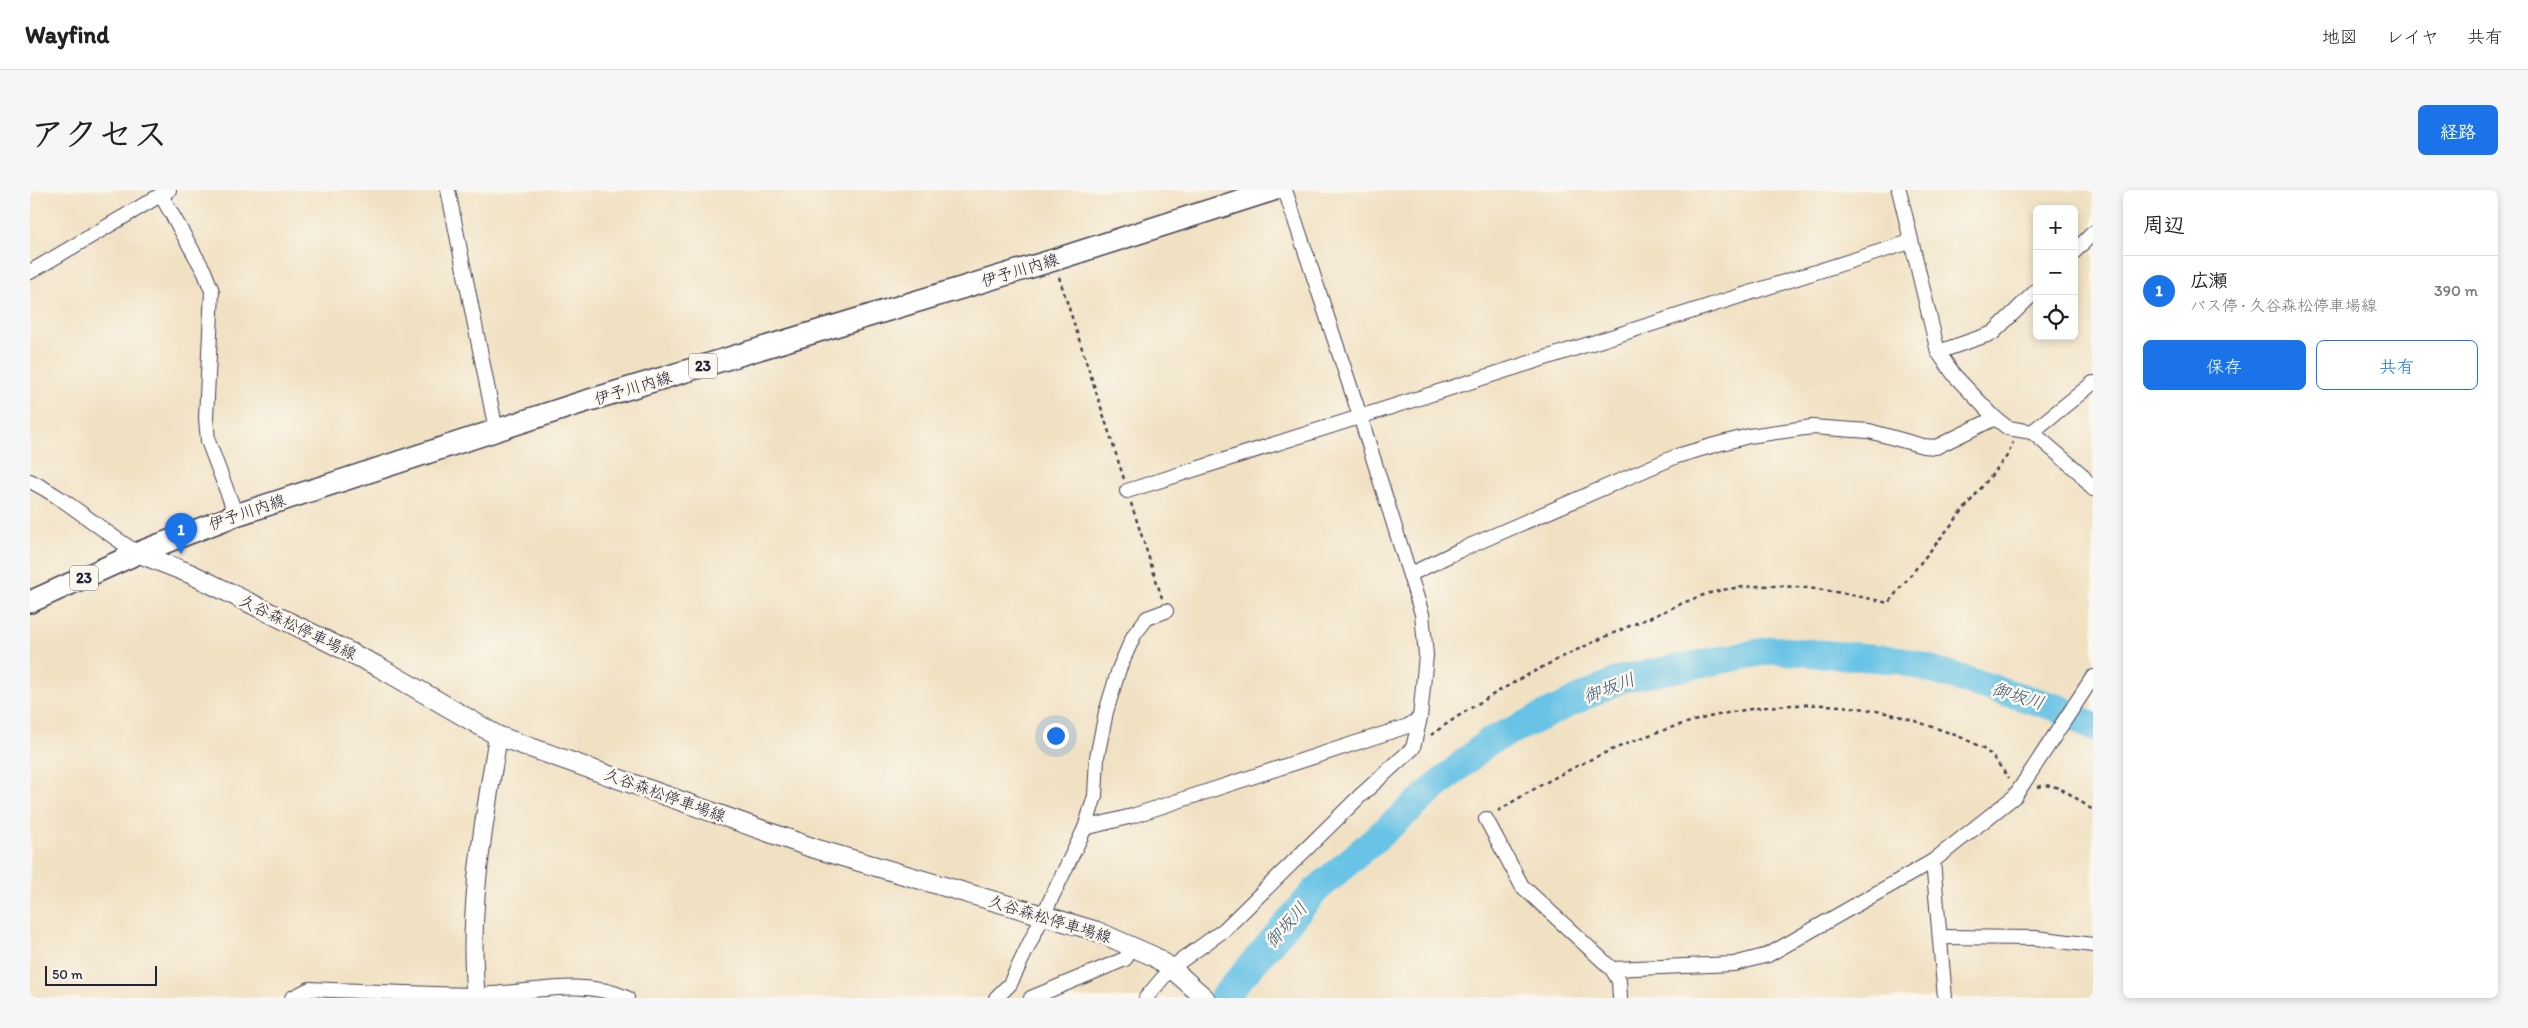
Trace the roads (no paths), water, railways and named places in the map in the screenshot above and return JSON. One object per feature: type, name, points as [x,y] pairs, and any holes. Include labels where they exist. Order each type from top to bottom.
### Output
[{"type":"main road","name":"伊予川内線","points":[[30,602],[138,553],[236,514],[496,430],[1054,260],[1273,190]]},
{"type":"main road","name":"久谷森松停車場線","points":[[138,553],[191,574],[379,667],[498,736],[813,848],[1096,931],[1134,947],[1176,972],[1205,998]]},
{"type":"street","points":[[448,190],[496,430]]},
{"type":"street","points":[[1146,998],[1224,930],[1360,796],[1414,748],[1420,718],[1426,655],[1422,614],[1360,416],[1285,190]]},
{"type":"street","points":[[1899,190],[1938,352],[1955,376],[1995,418],[2008,428],[2025,431],[2080,473],[2093,489]]},
{"type":"street","points":[[30,272],[165,193],[212,291],[206,418],[208,441],[236,514]]},
{"type":"street","points":[[2076,250],[2093,233]]},
{"type":"street","points":[[1127,491],[1910,242]]},
{"type":"street","points":[[1938,352],[1993,333],[2033,294]]},
{"type":"street","points":[[2025,431],[2093,383]]},
{"type":"street","points":[[1411,574],[1458,551],[1669,460],[1718,444],[1749,436],[1812,427],[1869,431],[1923,446],[1936,447],[1995,418]]},
{"type":"street","points":[[30,482],[80,511],[118,541],[138,553]]},
{"type":"street","points":[[996,998],[1010,984],[1041,916],[1085,828],[1095,796],[1097,757],[1106,712],[1120,669],[1134,635],[1146,618],[1166,611]]},
{"type":"street","points":[[1612,969],[1734,964],[1768,955],[1934,861],[2015,796],[2093,677]]},
{"type":"street","points":[[1085,828],[1132,816],[1408,726],[1420,718]]},
{"type":"street","points":[[475,996],[474,942],[480,859],[498,736]]},
{"type":"street","points":[[1486,818],[1522,886],[1612,969],[1619,981],[1620,998]]},
{"type":"street","points":[[1934,861],[1944,998]]},
{"type":"street","points":[[1940,937],[2036,938],[2093,945]]},
{"type":"street","points":[[1031,998],[1125,959],[1134,947]]},
{"type":"street","points":[[292,998],[310,988],[475,996],[584,987],[609,990],[627,998]]},
{"type":"waterway","name":"御坂川","points":[[1223,998],[1316,890],[1488,742],[1621,679],[1773,650],[1900,660],[2061,709],[2093,727]]},
{"type":"place","name":"広瀬","points":[[181,554]]}]
